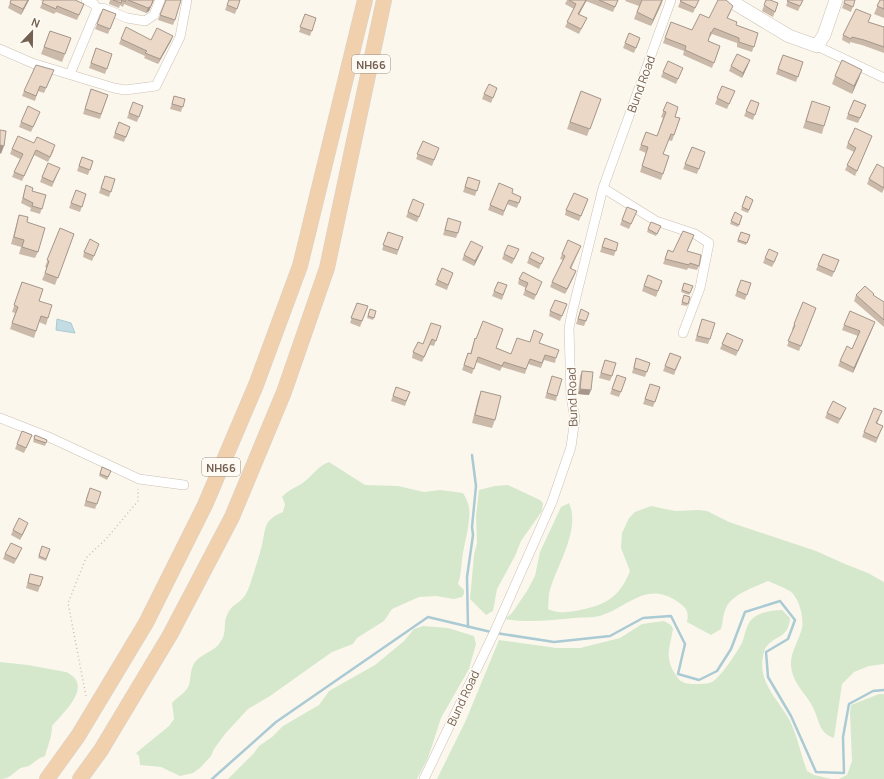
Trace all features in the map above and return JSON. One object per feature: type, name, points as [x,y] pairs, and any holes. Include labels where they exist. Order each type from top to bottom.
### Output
[{"type":"highway","name":"NH66","points":[[47,779],[78,736],[146,623],[205,505],[256,385],[300,266],[365,0]]},
{"type":"highway","name":"NH66","points":[[80,779],[101,750],[170,635],[232,517],[284,392],[327,268],[384,0]]},
{"type":"main road","points":[[729,0],[788,36],[817,46],[824,35],[836,0]]},
{"type":"street","points":[[86,0],[94,4],[97,9]]},
{"type":"street","points":[[97,9],[103,8],[127,18],[145,21],[154,15],[160,0]]},
{"type":"street","points":[[0,49],[32,63],[125,90],[156,86],[180,37],[187,0]]},
{"type":"street","name":"Bund Road","points":[[424,779],[494,633],[549,509],[571,447],[575,418],[571,397],[569,328],[603,188],[671,0]]},
{"type":"street","points":[[70,74],[97,9]]},
{"type":"street","points":[[817,46],[884,78]]},
{"type":"street","points":[[603,188],[656,221],[695,234],[709,244],[700,288],[683,333]]},
{"type":"street","points":[[0,418],[52,438],[138,479],[184,485]]},
{"type":"path","points":[[86,696],[68,603],[86,558],[106,539],[138,501],[138,479]]},
{"type":"green space","points":[[329,462],[365,485],[398,486],[424,492],[440,490],[463,493],[468,503],[469,513],[458,584],[464,590],[464,594],[462,597],[454,599],[436,596],[419,597],[392,609],[384,621],[357,638],[353,644],[332,652],[270,696],[248,709],[225,734],[214,749],[211,756],[193,773],[180,776],[161,767],[140,765],[139,756],[136,753],[169,726],[174,719],[172,703],[188,688],[192,668],[195,662],[201,656],[218,645],[223,638],[227,615],[232,607],[247,593],[260,553],[266,525],[272,518],[283,512],[285,504],[282,497]]},
{"type":"green space","points":[[508,485],[540,500],[543,503],[542,511],[521,541],[515,556],[497,589],[493,611],[486,615],[470,599],[474,555],[477,543],[476,516],[479,490],[495,486]]},
{"type":"green space","points":[[569,503],[572,513],[570,535],[549,595],[548,609],[555,612],[575,611],[594,607],[609,600],[615,595],[626,581],[630,571],[621,548],[622,533],[629,518],[635,512],[651,506],[675,511],[707,511],[729,522],[816,551],[868,573],[884,582],[884,664],[869,666],[854,672],[842,684],[834,738],[826,734],[821,728],[809,700],[798,685],[792,673],[791,661],[793,651],[802,628],[801,613],[796,598],[790,591],[768,581],[738,595],[733,599],[725,610],[721,629],[711,635],[687,622],[687,610],[681,604],[667,596],[656,594],[647,594],[638,597],[610,612],[597,617],[540,621],[505,619],[512,613],[527,591],[535,576],[540,552],[561,507]]},
{"type":"green space","points":[[774,610],[782,610],[790,618],[789,625],[786,631],[770,643],[764,652],[762,662],[765,680],[773,696],[792,725],[807,771],[814,775],[832,779],[437,779],[466,720],[499,640],[557,648],[580,648],[620,638],[642,624],[664,621],[671,625],[673,629],[669,649],[669,660],[678,678],[687,683],[706,684],[716,679],[728,664],[742,643],[747,626],[753,618],[760,614]]},
{"type":"green space","points":[[423,626],[448,628],[474,636],[476,644],[469,669],[441,718],[428,758],[417,779],[228,779],[259,746],[272,737],[283,726],[319,705],[329,691],[375,665],[404,641],[414,629]]},
{"type":"green space","points":[[0,662],[28,665],[66,672],[74,678],[78,684],[74,699],[52,726],[51,737],[45,756],[3,779],[0,779]]},
{"type":"green space","points":[[879,694],[884,694],[884,779],[839,779],[847,775],[852,761],[851,705]]},
{"type":"water","points":[[57,319],[71,323],[75,333],[56,330]]},
{"type":"building","points":[[11,0],[28,0],[23,9],[10,3]]},
{"type":"building","points":[[44,0],[75,0],[84,4],[79,15],[57,6],[56,9],[42,3]]},
{"type":"building","points":[[113,0],[122,0],[121,3]]},
{"type":"building","points":[[128,0],[153,0],[151,6],[148,8]]},
{"type":"building","points":[[166,0],[181,0],[175,20],[160,15]]},
{"type":"building","points":[[229,0],[240,0],[237,9],[227,5]]},
{"type":"building","points":[[569,0],[586,0],[578,14],[587,18],[581,29],[567,22],[576,4]]},
{"type":"building","points":[[599,0],[618,0],[615,7]]},
{"type":"building","points":[[642,0],[662,0],[653,20],[637,12]]},
{"type":"building","points":[[699,0],[695,8],[680,1]]},
{"type":"building","points":[[718,0],[726,0],[733,6],[727,18],[737,22],[736,25],[758,33],[754,47],[739,42],[739,38],[714,28],[708,41],[720,46],[714,63],[685,50],[686,46],[665,38],[671,22],[692,30],[700,14],[709,18]]},
{"type":"building","points":[[766,0],[778,3],[775,12],[764,5]]},
{"type":"building","points":[[803,0],[800,6],[787,1]]},
{"type":"building","points":[[845,0],[855,0],[853,7],[844,3]]},
{"type":"building","points":[[880,0],[884,0],[884,9],[877,6]]},
{"type":"building","points":[[103,9],[116,14],[110,29],[97,24]]},
{"type":"building","points":[[856,9],[871,15],[868,22],[884,27],[884,47],[852,37],[851,39],[843,35]]},
{"type":"building","points":[[305,14],[316,18],[312,31],[300,27]]},
{"type":"building","points":[[126,27],[151,40],[157,28],[173,36],[160,59],[145,53],[147,51],[121,39]]},
{"type":"building","points":[[50,31],[71,38],[65,54],[44,47]]},
{"type":"building","points":[[629,33],[640,38],[636,48],[625,43]]},
{"type":"building","points":[[96,48],[112,54],[107,69],[91,63]]},
{"type":"building","points":[[737,54],[750,60],[743,73],[731,66]]},
{"type":"building","points":[[783,55],[803,62],[798,77],[778,69]]},
{"type":"building","points":[[842,60],[862,70],[854,86],[835,76]]},
{"type":"building","points":[[668,61],[683,68],[678,79],[663,72]]},
{"type":"building","points":[[36,65],[54,70],[46,88],[40,86],[36,96],[24,91]]},
{"type":"building","points":[[489,84],[497,88],[493,98],[484,94]]},
{"type":"building","points":[[722,86],[735,91],[729,104],[717,98]]},
{"type":"building","points":[[91,89],[108,95],[101,114],[85,109]]},
{"type":"building","points":[[581,91],[601,99],[590,129],[570,122]]},
{"type":"building","points":[[174,96],[185,99],[183,107],[172,104]]},
{"type":"building","points":[[751,100],[759,103],[755,115],[746,111]]},
{"type":"building","points":[[854,100],[866,105],[860,118],[848,114]]},
{"type":"building","points":[[812,101],[830,107],[824,126],[806,121]]},
{"type":"building","points":[[133,102],[143,106],[139,117],[129,113]]},
{"type":"building","points":[[667,102],[678,107],[675,117],[680,118],[674,135],[671,134],[663,154],[669,156],[663,174],[642,166],[648,147],[641,145],[646,132],[657,136],[666,112],[663,111]]},
{"type":"building","points":[[28,106],[40,112],[33,127],[21,122]]},
{"type":"building","points":[[119,122],[130,127],[126,137],[115,133]]},
{"type":"building","points":[[855,128],[872,136],[857,171],[847,165],[856,148],[848,143]]},
{"type":"building","points":[[0,130],[6,131],[4,146],[0,145]]},
{"type":"building","points":[[18,136],[34,143],[37,137],[55,145],[50,157],[36,150],[24,176],[14,172],[23,154],[12,149]]},
{"type":"building","points":[[423,141],[439,148],[434,160],[417,154]]},
{"type":"building","points":[[692,147],[705,152],[699,169],[685,164]]},
{"type":"building","points":[[82,157],[93,161],[90,170],[79,166]]},
{"type":"building","points":[[48,163],[60,168],[53,182],[42,177]]},
{"type":"building","points":[[877,164],[884,168],[884,188],[869,179]]},
{"type":"building","points":[[105,176],[115,179],[111,192],[101,188]]},
{"type":"building","points":[[468,177],[480,181],[477,191],[465,187]]},
{"type":"building","points":[[499,183],[513,189],[512,193],[521,197],[519,203],[509,200],[504,211],[490,205]]},
{"type":"building","points":[[26,185],[33,188],[32,191],[46,195],[42,209],[32,206],[33,203],[23,198]]},
{"type":"building","points":[[76,190],[86,194],[82,207],[71,203]]},
{"type":"building","points":[[574,193],[588,199],[581,216],[566,210]]},
{"type":"building","points":[[746,196],[753,200],[749,210],[742,207]]},
{"type":"building","points":[[413,199],[424,204],[419,217],[408,212]]},
{"type":"building","points":[[627,207],[637,211],[631,224],[622,220]]},
{"type":"building","points":[[735,212],[742,216],[739,225],[731,221]]},
{"type":"building","points":[[19,215],[28,217],[27,222],[45,228],[38,252],[22,247],[24,240],[14,237]]},
{"type":"building","points":[[448,218],[461,222],[458,233],[445,230]]},
{"type":"building","points":[[651,222],[661,226],[657,234],[648,229]]},
{"type":"building","points":[[60,228],[74,234],[58,278],[45,273],[49,261],[47,260]]},
{"type":"building","points":[[683,231],[694,235],[687,251],[701,255],[699,266],[665,259],[668,250],[673,252]]},
{"type":"building","points":[[388,232],[403,237],[398,250],[383,245]]},
{"type":"building","points":[[741,232],[750,235],[747,243],[738,240]]},
{"type":"building","points":[[605,238],[618,243],[616,251],[602,247]]},
{"type":"building","points":[[90,239],[99,244],[94,256],[84,252]]},
{"type":"building","points":[[568,240],[581,246],[570,268],[576,271],[567,289],[552,282],[565,256],[562,254]]},
{"type":"building","points":[[471,241],[483,247],[475,261],[464,255]]},
{"type":"building","points":[[508,245],[519,249],[514,259],[504,254]]},
{"type":"building","points":[[769,249],[778,253],[774,262],[765,258]]},
{"type":"building","points":[[532,252],[544,258],[541,264],[529,258]]},
{"type":"building","points":[[823,254],[839,260],[834,272],[818,265]]},
{"type":"building","points":[[442,268],[453,273],[448,285],[437,280]]},
{"type":"building","points":[[523,272],[542,282],[536,295],[525,290],[528,283],[519,279]]},
{"type":"building","points":[[648,275],[662,281],[658,291],[644,286]]},
{"type":"building","points":[[741,280],[751,283],[747,295],[737,291]]},
{"type":"building","points":[[22,282],[43,289],[39,301],[52,305],[48,318],[41,316],[36,331],[12,323],[18,307],[14,305]]},
{"type":"building","points":[[498,282],[507,285],[503,295],[494,291]]},
{"type":"building","points":[[684,283],[693,286],[690,293],[682,290]]},
{"type":"building","points":[[865,286],[874,294],[873,295],[884,302],[884,320],[856,295]]},
{"type":"building","points":[[684,295],[690,297],[688,304],[682,302]]},
{"type":"building","points":[[555,300],[567,304],[562,316],[550,311]]},
{"type":"building","points":[[803,302],[816,308],[801,346],[788,341]]},
{"type":"building","points":[[357,303],[368,306],[362,321],[351,318]]},
{"type":"building","points":[[370,309],[376,311],[374,318],[368,316]]},
{"type":"building","points":[[581,309],[589,313],[586,321],[578,319]]},
{"type":"building","points":[[850,311],[875,322],[854,368],[840,361],[847,346],[852,349],[860,331],[844,325]]},
{"type":"building","points":[[702,319],[715,323],[710,339],[697,336]]},
{"type":"building","points":[[483,321],[503,329],[496,348],[511,354],[517,338],[530,342],[534,330],[543,334],[539,343],[559,350],[556,358],[545,355],[542,363],[530,359],[526,369],[504,362],[502,366],[478,357],[474,369],[464,365],[468,353],[471,354],[475,338],[476,339]]},
{"type":"building","points":[[431,323],[441,326],[436,341],[432,339],[424,357],[413,352],[418,342],[423,344]]},
{"type":"building","points":[[727,333],[743,340],[738,351],[722,344]]},
{"type":"building","points":[[670,353],[681,357],[675,370],[665,366]]},
{"type":"building","points":[[636,358],[650,363],[647,372],[634,368]]},
{"type":"building","points":[[605,360],[616,363],[612,376],[601,373]]},
{"type":"building","points":[[582,371],[593,372],[591,390],[580,389]]},
{"type":"building","points":[[617,375],[626,378],[621,392],[612,389]]},
{"type":"building","points":[[552,376],[562,379],[557,396],[547,393]]},
{"type":"building","points":[[650,384],[660,387],[655,402],[645,399]]},
{"type":"building","points":[[396,387],[410,392],[406,401],[393,396]]},
{"type":"building","points":[[481,391],[501,396],[495,420],[475,415]]},
{"type":"building","points":[[833,401],[846,408],[840,419],[827,413]]},
{"type":"building","points":[[874,408],[882,411],[876,423],[883,426],[877,438],[864,432]]},
{"type":"building","points":[[22,431],[32,435],[26,448],[17,444]]},
{"type":"building","points":[[35,435],[47,440],[46,443],[34,439]]},
{"type":"building","points":[[102,467],[111,471],[108,477],[100,474]]},
{"type":"building","points":[[90,488],[101,492],[97,504],[86,501]]},
{"type":"building","points":[[19,518],[28,523],[22,535],[13,530]]},
{"type":"building","points":[[11,543],[22,548],[16,559],[5,554]]},
{"type":"building","points":[[42,546],[50,549],[46,559],[39,556]]},
{"type":"building","points":[[30,574],[43,577],[40,586],[28,583]]},
{"type":"waterway","points":[[468,627],[467,577],[473,535],[472,527],[476,486],[472,455]]},
{"type":"waterway","points":[[496,633],[554,642],[610,636],[643,618],[671,616],[685,644],[678,674],[699,680],[717,671],[731,649],[745,612],[780,601],[795,620],[788,639],[766,652],[768,677],[791,716],[816,772],[844,773],[843,737],[849,704],[873,691],[884,690]]},
{"type":"waterway","points":[[212,779],[276,722],[428,617],[491,632]]}]
